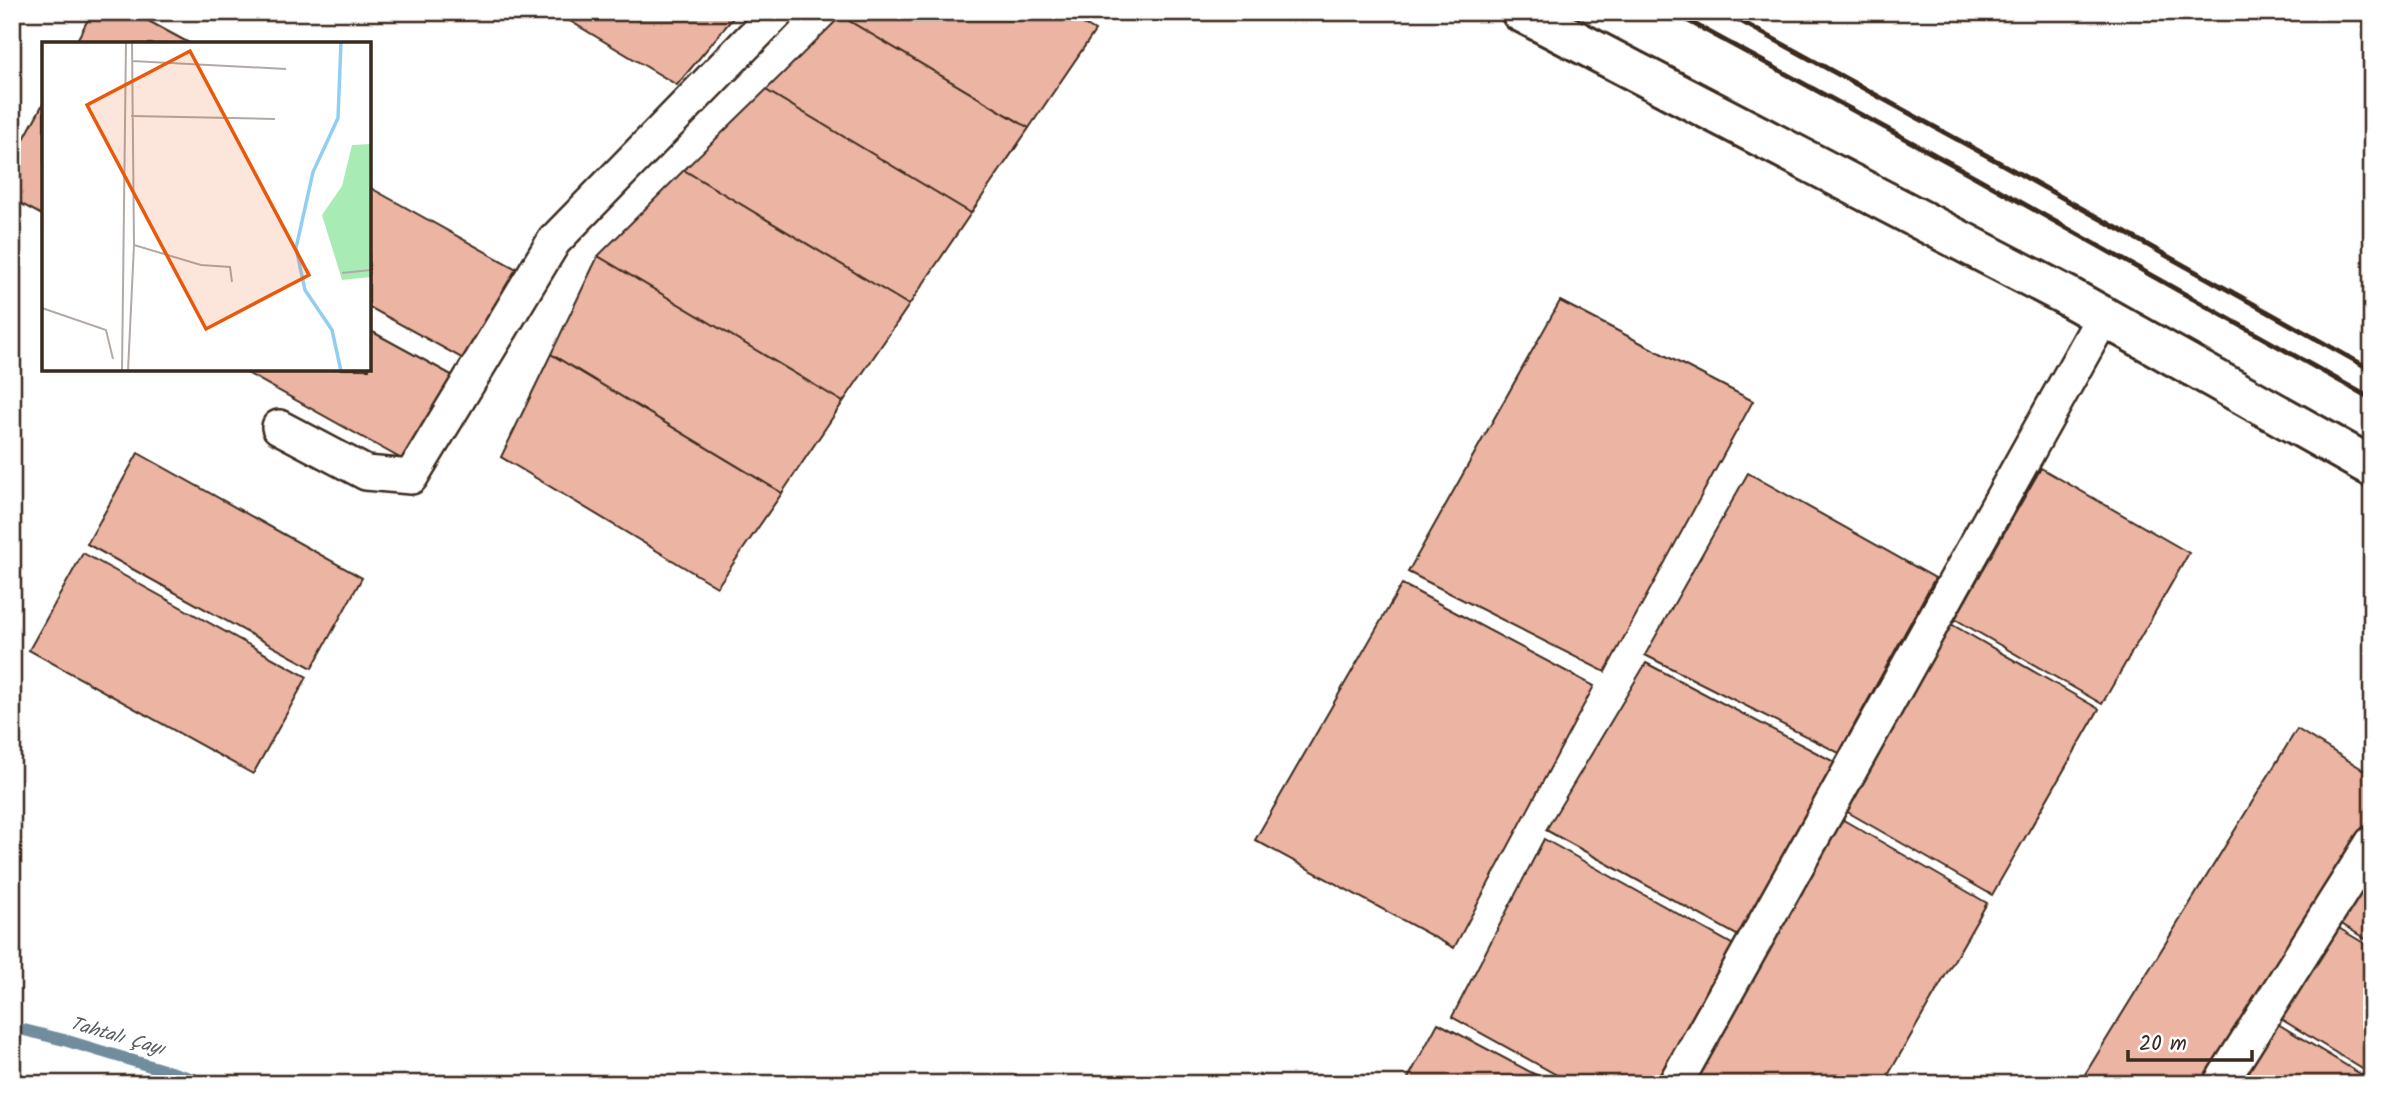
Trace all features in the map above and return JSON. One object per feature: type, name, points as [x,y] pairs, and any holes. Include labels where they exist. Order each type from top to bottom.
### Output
[{"type":"street","points":[[279,427],[366,473],[411,477],[554,241],[777,12]]},
{"type":"street","points":[[1521,12],[2103,317],[2372,467]]},
{"type":"street","points":[[1675,1084],[2103,317]]},
{"type":"street","points":[[2220,1084],[2372,843]]},
{"type":"building","points":[[92,12],[132,12],[187,42],[76,42]]},
{"type":"building","points":[[555,12],[738,12],[677,85]]},
{"type":"building","points":[[845,12],[1063,12],[1095,31],[1029,128],[841,16]]},
{"type":"building","points":[[841,16],[1029,128],[971,213],[766,90]]},
{"type":"building","points":[[766,90],[971,213],[909,305],[684,170]]},
{"type":"building","points":[[42,106],[42,215],[12,199],[12,161]]},
{"type":"building","points":[[684,170],[909,305],[843,402],[598,256]]},
{"type":"building","points":[[371,188],[520,271],[467,361],[371,308]]},
{"type":"building","points":[[598,256],[843,402],[782,493],[551,354]]},
{"type":"building","points":[[1560,301],[1753,401],[1605,672],[1408,572]]},
{"type":"building","points":[[371,331],[457,378],[407,462],[244,371],[371,371]]},
{"type":"building","points":[[551,354],[782,493],[717,587],[501,457]]},
{"type":"building","points":[[138,453],[362,578],[312,668],[87,544]]},
{"type":"building","points":[[2041,468],[2189,553],[2102,704],[1955,619]]},
{"type":"building","points":[[1748,473],[1935,578],[1839,753],[1645,655]]},
{"type":"building","points":[[83,553],[307,677],[253,774],[29,650]]},
{"type":"building","points":[[1402,584],[1594,686],[1454,948],[1255,840]]},
{"type":"building","points":[[1951,624],[2099,709],[1992,895],[1844,810]]},
{"type":"building","points":[[1646,663],[1838,764],[1742,938],[1546,830]]},
{"type":"building","points":[[2297,729],[2372,775],[2372,824],[2212,1084],[2079,1084]]},
{"type":"building","points":[[1840,818],[1987,903],[1883,1084],[1687,1084]]},
{"type":"building","points":[[1544,839],[1737,947],[1664,1084],[1573,1084],[1452,1017]]},
{"type":"building","points":[[2372,871],[2372,943],[2340,923]]},
{"type":"building","points":[[2337,927],[2372,948],[2372,1075],[2281,1019]]},
{"type":"building","points":[[1438,1023],[1553,1084],[1405,1084]]},
{"type":"building","points":[[2278,1024],[2372,1081],[2372,1084],[2241,1084]]},
{"type":"waterway","name":"Tahtalı Çayı","points":[[12,1027],[210,1084]]},
{"type":"railway","points":[[1672,12],[1972,175],[2372,399]]},
{"type":"railway","points":[[1724,12],[2372,370]]}]
